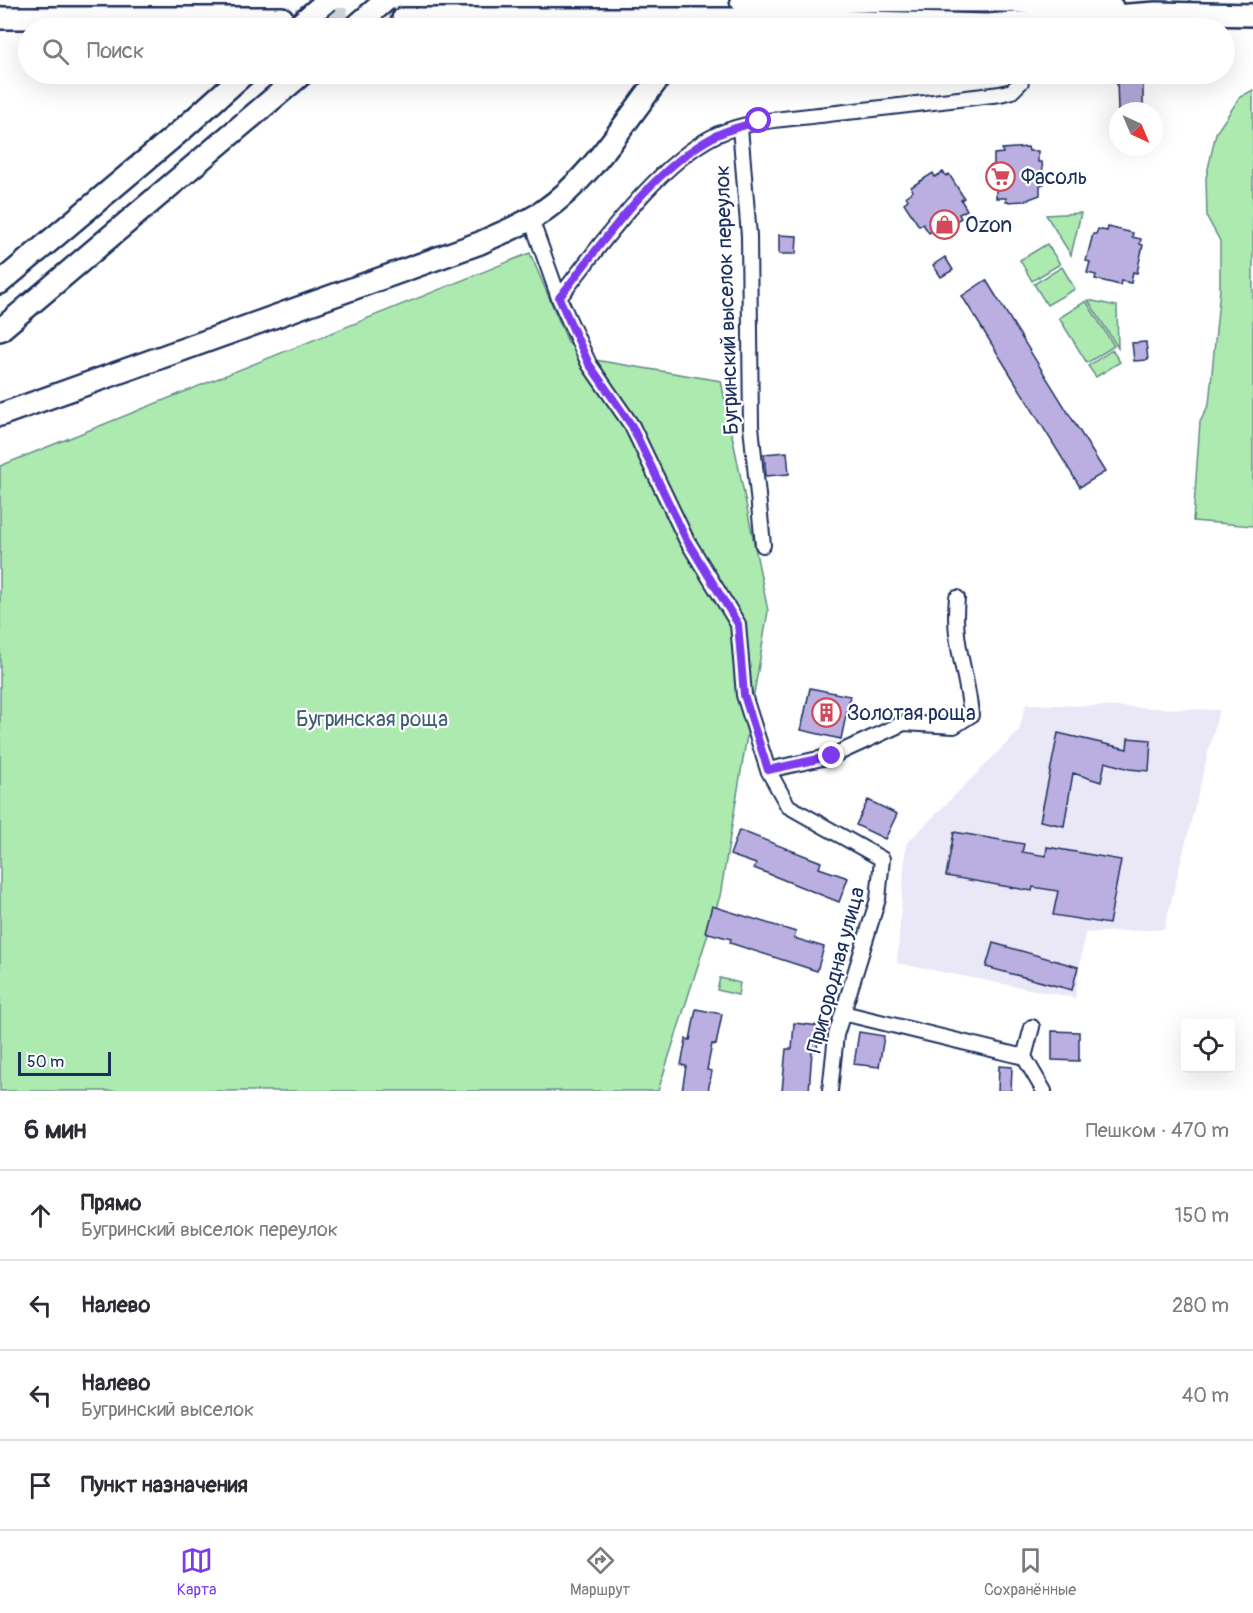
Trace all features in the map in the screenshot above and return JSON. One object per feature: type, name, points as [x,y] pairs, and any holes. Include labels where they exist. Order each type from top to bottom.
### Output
[{"type":"main road","points":[[297,18],[328,0]]},
{"type":"main road","points":[[365,18],[386,0]]},
{"type":"main road","points":[[441,18],[1074,1],[1156,13]]},
{"type":"main road","points":[[745,10],[860,18]]},
{"type":"main road","points":[[1096,18],[1156,13],[1253,15]]},
{"type":"main road","points":[[0,18],[18,18]]},
{"type":"main road","points":[[0,283],[233,84]]},
{"type":"main road","points":[[0,330],[290,84]]},
{"type":"main road","points":[[0,415],[480,243],[531,219],[566,194],[654,84]]},
{"type":"street","points":[[740,127],[759,121],[1000,94],[1018,84]]},
{"type":"street","name":"Бугринский выселок переулок","points":[[559,298],[629,210],[662,176],[693,150],[716,135],[740,127],[749,236],[751,426],[763,545]]},
{"type":"street","points":[[531,219],[559,298],[589,364],[632,426],[686,539],[738,624],[744,695],[768,770],[832,756],[904,723],[954,726],[971,715],[968,685],[959,657],[954,624],[957,598]]},
{"type":"street","name":"Пригородная улица","points":[[768,770],[788,806],[882,860],[878,899],[836,1035],[830,1091]]},
{"type":"street","points":[[843,1013],[1024,1057]]},
{"type":"street","points":[[1032,1027],[1024,1057],[1044,1091]]},
{"type":"shaded area","points":[[1026,704],[1219,710],[1164,929],[1085,933],[1075,998],[897,963],[906,844],[1019,731]]},
{"type":"green space","points":[[1253,90],[1253,526],[1193,521],[1200,422],[1209,404],[1220,289],[1220,241],[1207,217],[1206,178],[1216,133],[1240,97]]},
{"type":"green space","points":[[1081,213],[1071,255],[1046,215]]},
{"type":"green space","points":[[1047,244],[1060,264],[1032,281],[1020,260]]},
{"type":"green space","name":"Бугринская роща","points":[[530,253],[568,342],[595,360],[721,381],[768,611],[720,896],[658,1091],[0,1091],[0,466]]},
{"type":"green space","points":[[1062,267],[1075,289],[1047,305],[1034,284]]},
{"type":"green space","points":[[1088,300],[1117,306],[1118,348]]},
{"type":"green space","points":[[1086,301],[1114,346],[1087,363],[1059,318]]},
{"type":"green space","points":[[1112,350],[1120,362],[1096,377],[1088,366]]},
{"type":"green space","points":[[720,978],[740,983],[738,995],[717,990]]},
{"type":"building","points":[[1117,84],[1143,84],[1143,102],[1118,102]]},
{"type":"building","points":[[1028,147],[1029,151],[1038,151],[1038,162],[1042,162],[1044,184],[1040,185],[1040,195],[1024,201],[1006,202],[1006,198],[996,198],[996,188],[991,188],[990,166],[994,165],[994,154],[1003,153],[1002,149]]},
{"type":"building","points":[[943,172],[946,176],[949,174],[964,198],[961,200],[967,210],[959,214],[961,218],[939,232],[937,228],[929,233],[923,224],[919,226],[904,203],[908,200],[906,196],[913,191],[911,187],[933,173],[935,177]]},
{"type":"building","points":[[1108,227],[1133,233],[1132,237],[1141,239],[1140,244],[1143,245],[1137,273],[1133,272],[1131,283],[1121,281],[1120,285],[1095,279],[1096,275],[1087,273],[1090,262],[1086,261],[1093,234],[1096,234],[1098,229],[1107,231]]},
{"type":"building","points":[[779,235],[797,236],[796,254],[779,254]]},
{"type":"building","points":[[945,257],[953,270],[941,277],[933,265]]},
{"type":"building","points":[[986,280],[1105,472],[1080,487],[962,296]]},
{"type":"building","points":[[1146,342],[1148,360],[1134,361],[1132,343]]},
{"type":"building","points":[[787,452],[789,474],[766,476],[764,454]]},
{"type":"building","name":"Золотая роща","points":[[810,688],[850,696],[841,739],[801,730]]},
{"type":"building","points":[[1058,733],[1127,749],[1128,738],[1151,740],[1149,771],[1129,769],[1105,762],[1101,782],[1073,773],[1064,826],[1040,821]]},
{"type":"building","points":[[868,800],[897,814],[885,839],[856,825]]},
{"type":"building","points":[[739,830],[821,862],[819,868],[848,878],[839,902],[754,868],[756,864],[730,855]]},
{"type":"building","points":[[954,832],[1024,844],[1022,852],[1046,856],[1047,847],[1121,860],[1109,924],[1053,915],[1058,891],[1033,887],[1032,891],[946,876]]},
{"type":"building","points":[[712,906],[796,932],[794,938],[824,947],[817,971],[730,943],[731,939],[705,932]]},
{"type":"building","points":[[993,943],[1078,967],[1072,990],[986,967]]},
{"type":"building","points":[[696,1009],[722,1014],[716,1045],[712,1044],[707,1070],[712,1071],[708,1091],[682,1091],[686,1066],[681,1065],[686,1039],[690,1040]]},
{"type":"building","points":[[794,1023],[819,1026],[817,1051],[812,1051],[809,1091],[782,1091],[786,1049],[792,1049]]},
{"type":"building","points":[[1052,1031],[1079,1032],[1079,1061],[1052,1060]]},
{"type":"building","points":[[859,1032],[884,1036],[879,1067],[854,1064]]},
{"type":"building","points":[[999,1066],[1012,1067],[1011,1091],[998,1091]]},
{"type":"place","name":"Фасоль","points":[[1000,177]]},
{"type":"place","name":"Ozon","points":[[944,225]]},
{"type":"place","name":"Золотая роща","points":[[826,713]]},
{"type":"route","points":[[759,121],[716,135],[693,150],[662,176],[629,210],[559,298],[589,364],[632,426],[686,539],[738,624],[744,695],[768,770],[832,756]]}]
